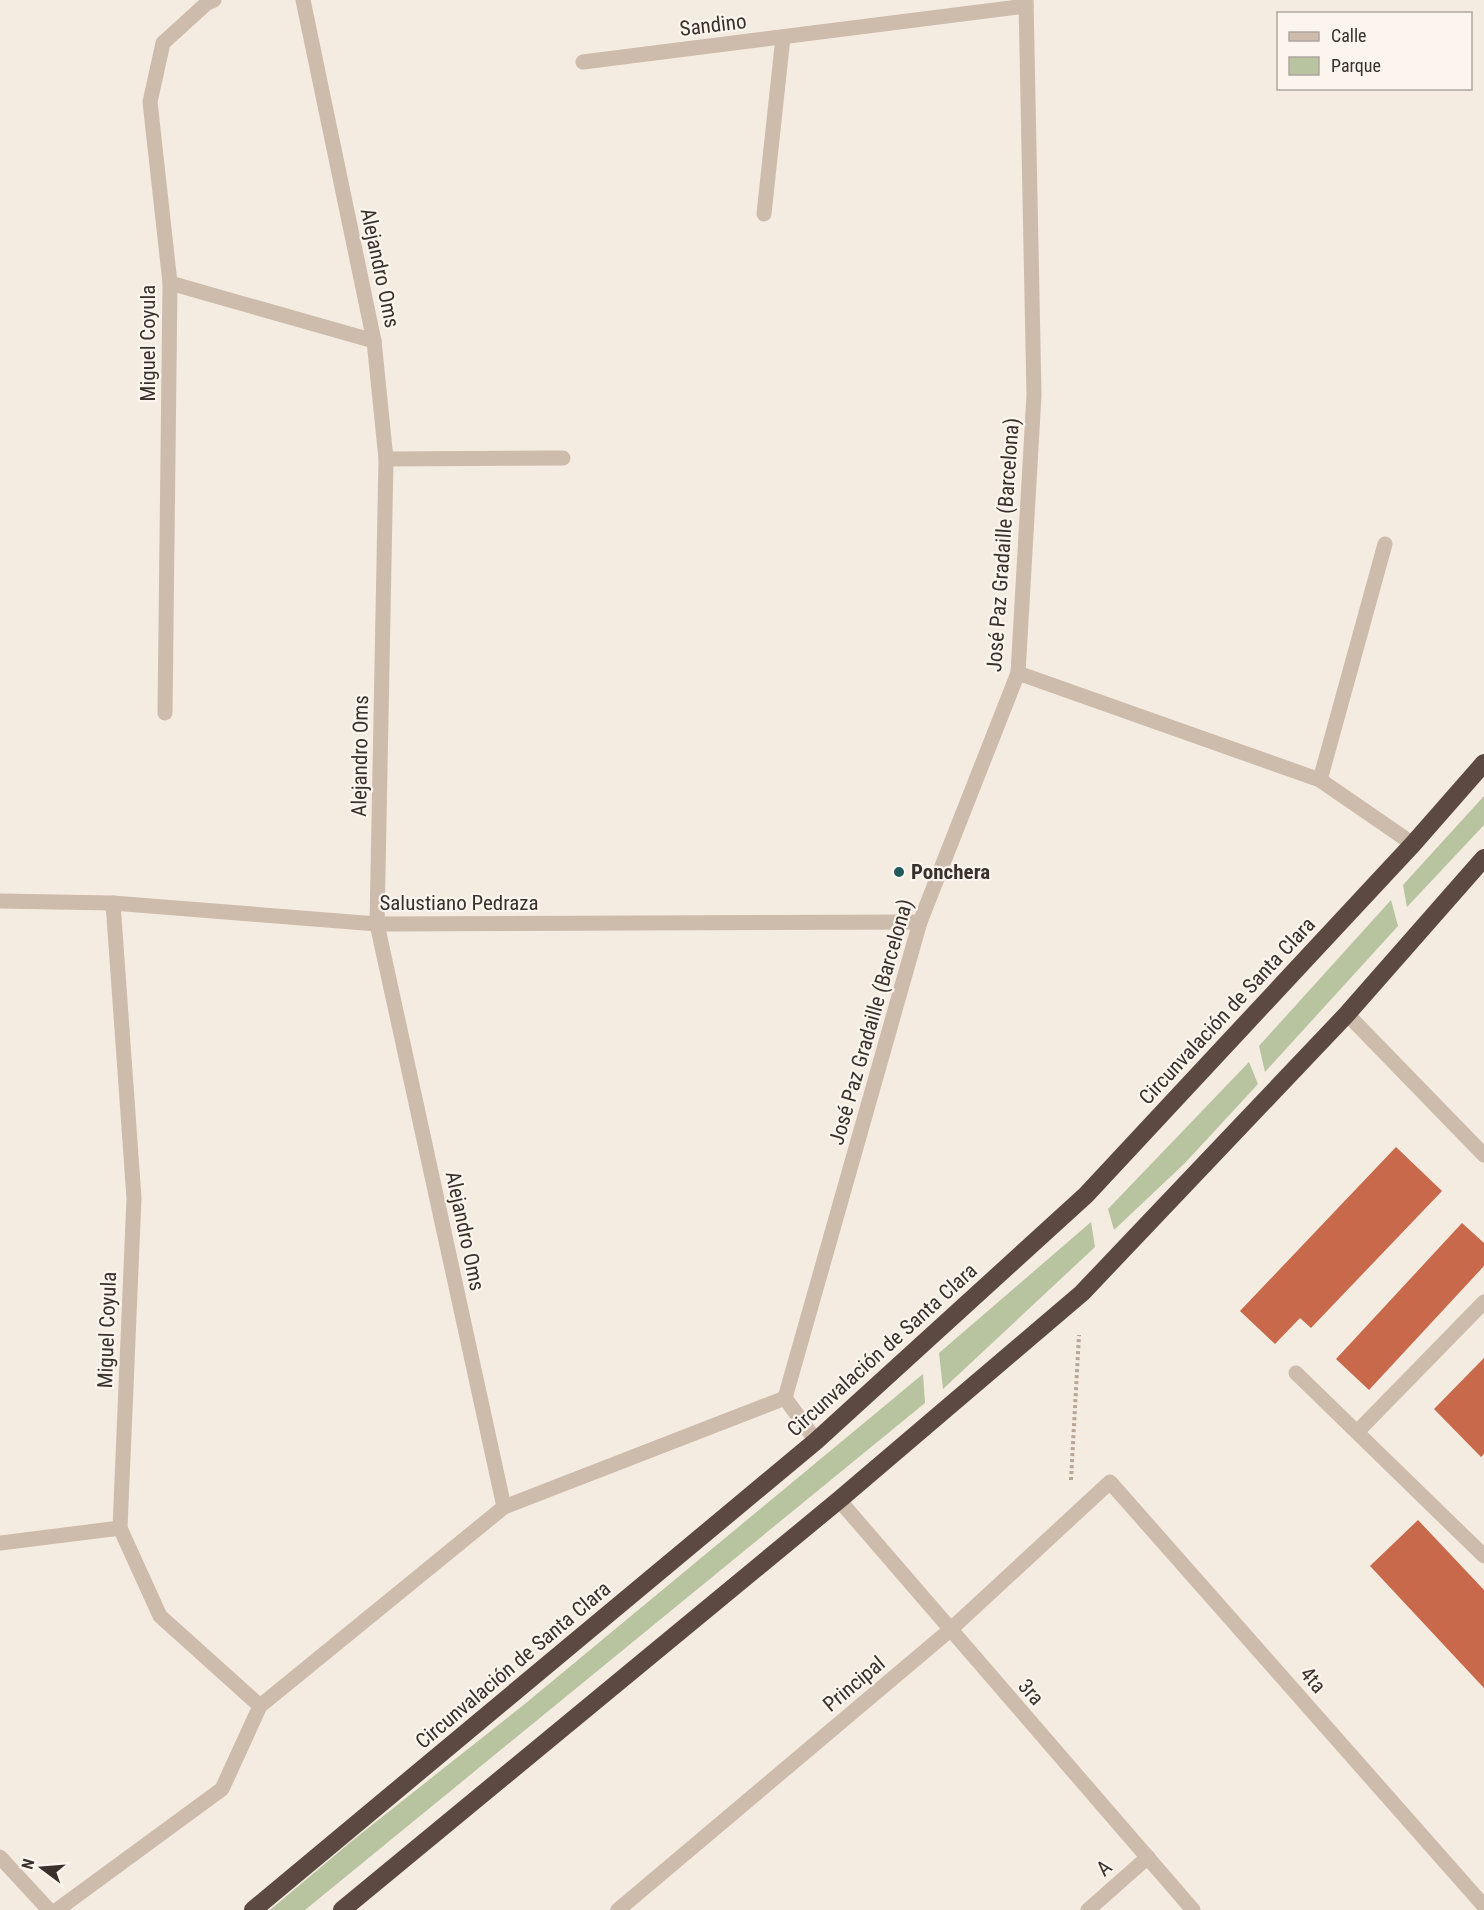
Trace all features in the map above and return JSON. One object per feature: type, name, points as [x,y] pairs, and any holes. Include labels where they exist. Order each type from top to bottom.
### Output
[{"type":"highway","name":"Circunvalación de Santa Clara","points":[[253,1910],[816,1441],[1086,1195],[1413,844],[1484,763]]},
{"type":"highway","points":[[342,1910],[839,1500],[1082,1293],[1347,1014],[1484,858]]},
{"type":"street","name":"Miguel Coyula","points":[[165,714],[171,283],[150,102],[163,42],[207,3],[214,0]]},
{"type":"street","name":"Alejandro Oms","points":[[303,0],[374,341],[386,459],[377,924],[504,1508]]},
{"type":"street","name":"Sandino","points":[[583,62],[1026,3]]},
{"type":"street","name":"José Paz Gradaille (Barcelona)","points":[[784,1398],[920,922],[1018,673],[1034,395],[1026,3]]},
{"type":"street","points":[[764,214],[783,37]]},
{"type":"street","points":[[171,283],[374,341]]},
{"type":"street","points":[[386,459],[563,458]]},
{"type":"street","points":[[1320,780],[1385,544]]},
{"type":"street","points":[[1018,673],[1320,780],[1413,844]]},
{"type":"street","name":"Salustiano Pedraza","points":[[0,901],[113,903],[377,924],[920,922]]},
{"type":"street","name":"Miguel Coyula","points":[[113,903],[134,1198],[120,1528],[160,1616],[260,1706]]},
{"type":"street","points":[[1347,1014],[1484,1155]]},
{"type":"street","points":[[1357,1432],[1484,1302]]},
{"type":"street","points":[[1296,1373],[1484,1556]]},
{"type":"street","points":[[57,1910],[222,1789],[260,1706],[504,1508],[784,1398],[816,1441]]},
{"type":"street","name":"Principal","points":[[618,1910],[950,1630],[1110,1482]]},
{"type":"street","name":"4ta","points":[[1110,1482],[1484,1906]]},
{"type":"street","name":"3ra","points":[[839,1500],[1193,1910]]},
{"type":"street","points":[[0,1543],[120,1528]]},
{"type":"street","points":[[0,1857],[49,1910]]},
{"type":"street","name":"A","points":[[1088,1910],[1148,1857]]},
{"type":"path","points":[[1069,1520],[1082,1293]]},
{"type":"green space","points":[[1484,796],[1484,825],[1407,907],[1403,885]]},
{"type":"green space","points":[[1391,900],[1398,926],[1265,1072],[1259,1046]]},
{"type":"green space","points":[[1249,1062],[1258,1084],[1185,1163],[1114,1230],[1108,1209]]},
{"type":"green space","points":[[1091,1222],[1095,1247],[943,1389],[939,1353]]},
{"type":"green space","points":[[923,1374],[925,1403],[305,1910],[270,1910],[353,1840],[526,1703]]},
{"type":"building","points":[[1396,1147],[1442,1191],[1311,1328],[1300,1318],[1275,1344],[1240,1311]]},
{"type":"building","points":[[1462,1223],[1484,1243],[1484,1266],[1369,1390],[1336,1359]]},
{"type":"building","points":[[1484,1358],[1484,1454],[1481,1457],[1434,1409]]},
{"type":"building","points":[[1418,1520],[1484,1590],[1484,1688],[1370,1566]]},
{"type":"place","name":"Ponchera","points":[[899,872]]}]
